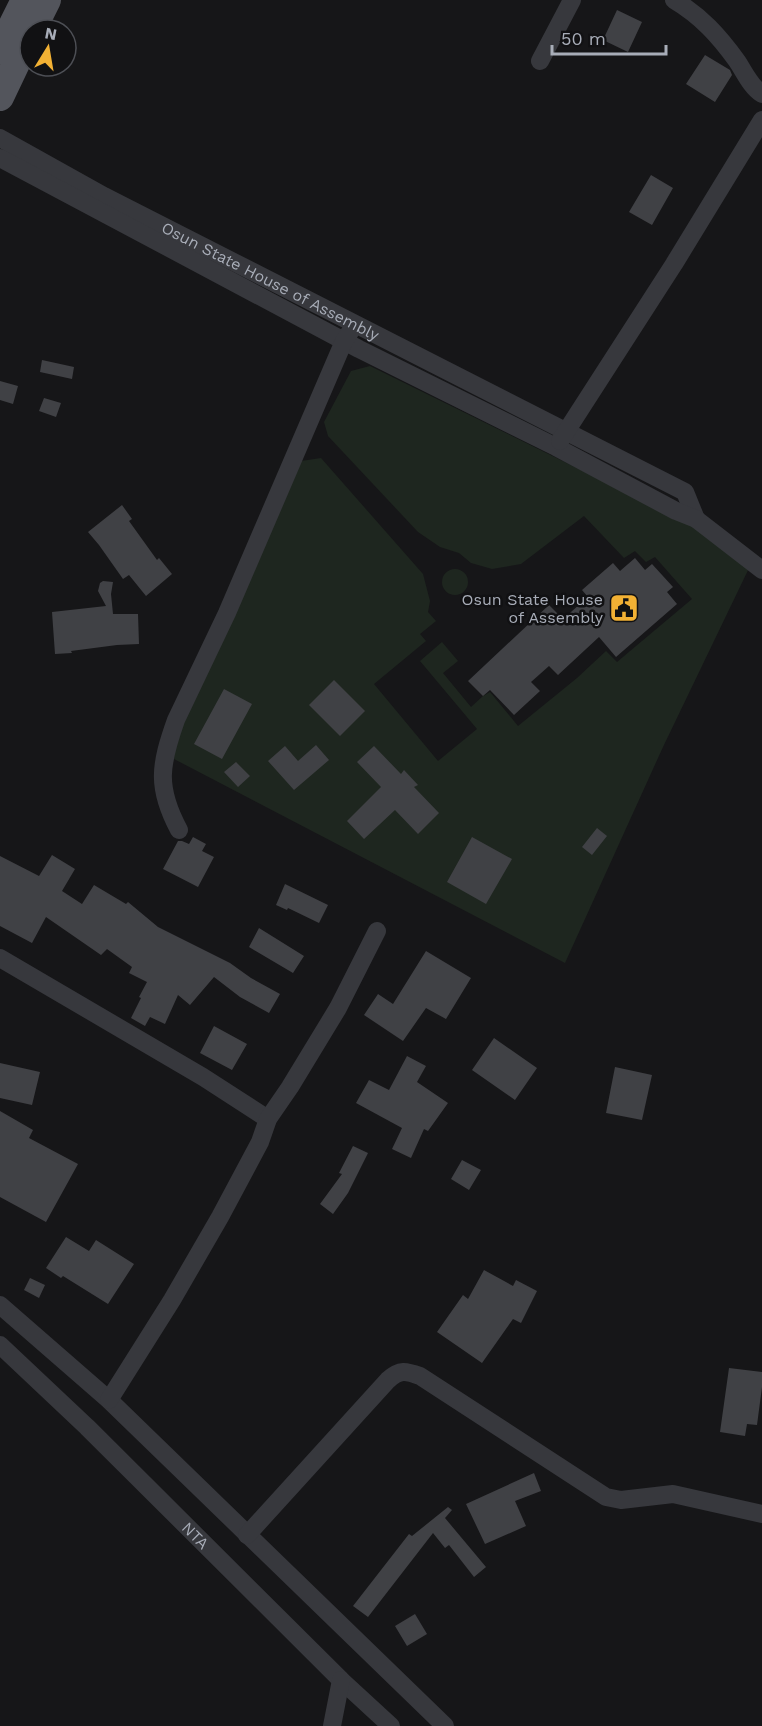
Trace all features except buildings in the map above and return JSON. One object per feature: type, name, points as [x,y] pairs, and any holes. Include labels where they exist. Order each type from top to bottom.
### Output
[{"type":"main road","points":[[0,50],[25,0]]},
{"type":"main road","points":[[38,18],[47,0]]},
{"type":"main road","points":[[0,96],[18,59]]},
{"type":"street","points":[[540,61],[572,0]]},
{"type":"street","points":[[674,0],[693,11],[713,31],[756,90],[762,94]]},
{"type":"street","points":[[561,440],[702,219],[762,120]]},
{"type":"street","name":"Osun State House of Assembly","points":[[0,138],[104,196],[355,324],[561,440]]},
{"type":"street","name":"Osun State House of Assembly","points":[[0,158],[344,341],[561,440],[685,492],[696,519],[762,570]]},
{"type":"street","points":[[179,830],[168,807],[162,783],[164,758],[176,720],[231,603],[344,341],[355,324]]},
{"type":"street","points":[[109,1400],[172,1300],[220,1217],[260,1142],[268,1119],[338,1008],[377,931]]},
{"type":"street","points":[[0,958],[202,1077],[268,1119]]},
{"type":"street","points":[[0,1305],[109,1400],[445,1726]]},
{"type":"street","name":"NTA","points":[[0,1345],[87,1427],[341,1680],[391,1726]]},
{"type":"street","points":[[248,1535],[388,1380],[395,1374],[405,1372],[420,1376],[606,1497],[621,1500],[673,1494],[762,1514]]},
{"type":"street","points":[[332,1726],[341,1680]]},
{"type":"street","points":[[369,1726],[373,1708]]},
{"type":"shaded area","points":[[370,366],[674,516],[686,517],[751,564],[663,747],[565,963],[174,759],[176,732],[301,461],[321,458],[423,574],[430,601],[428,612],[436,621],[420,634],[426,641],[374,684],[438,761],[477,729],[420,661],[442,642],[458,661],[443,673],[471,707],[490,692],[518,726],[606,651],[617,662],[692,599],[655,557],[646,562],[635,551],[624,558],[584,516],[521,564],[492,569],[471,563],[459,553],[440,547],[418,532],[328,436],[324,422],[351,371]]},
{"type":"shaded area","points":[[455,569],[464,573],[468,582],[464,591],[455,595],[446,591],[442,582],[446,573]]},
{"type":"place","name":"Osun State House of Assembly","points":[[624,608]]}]
